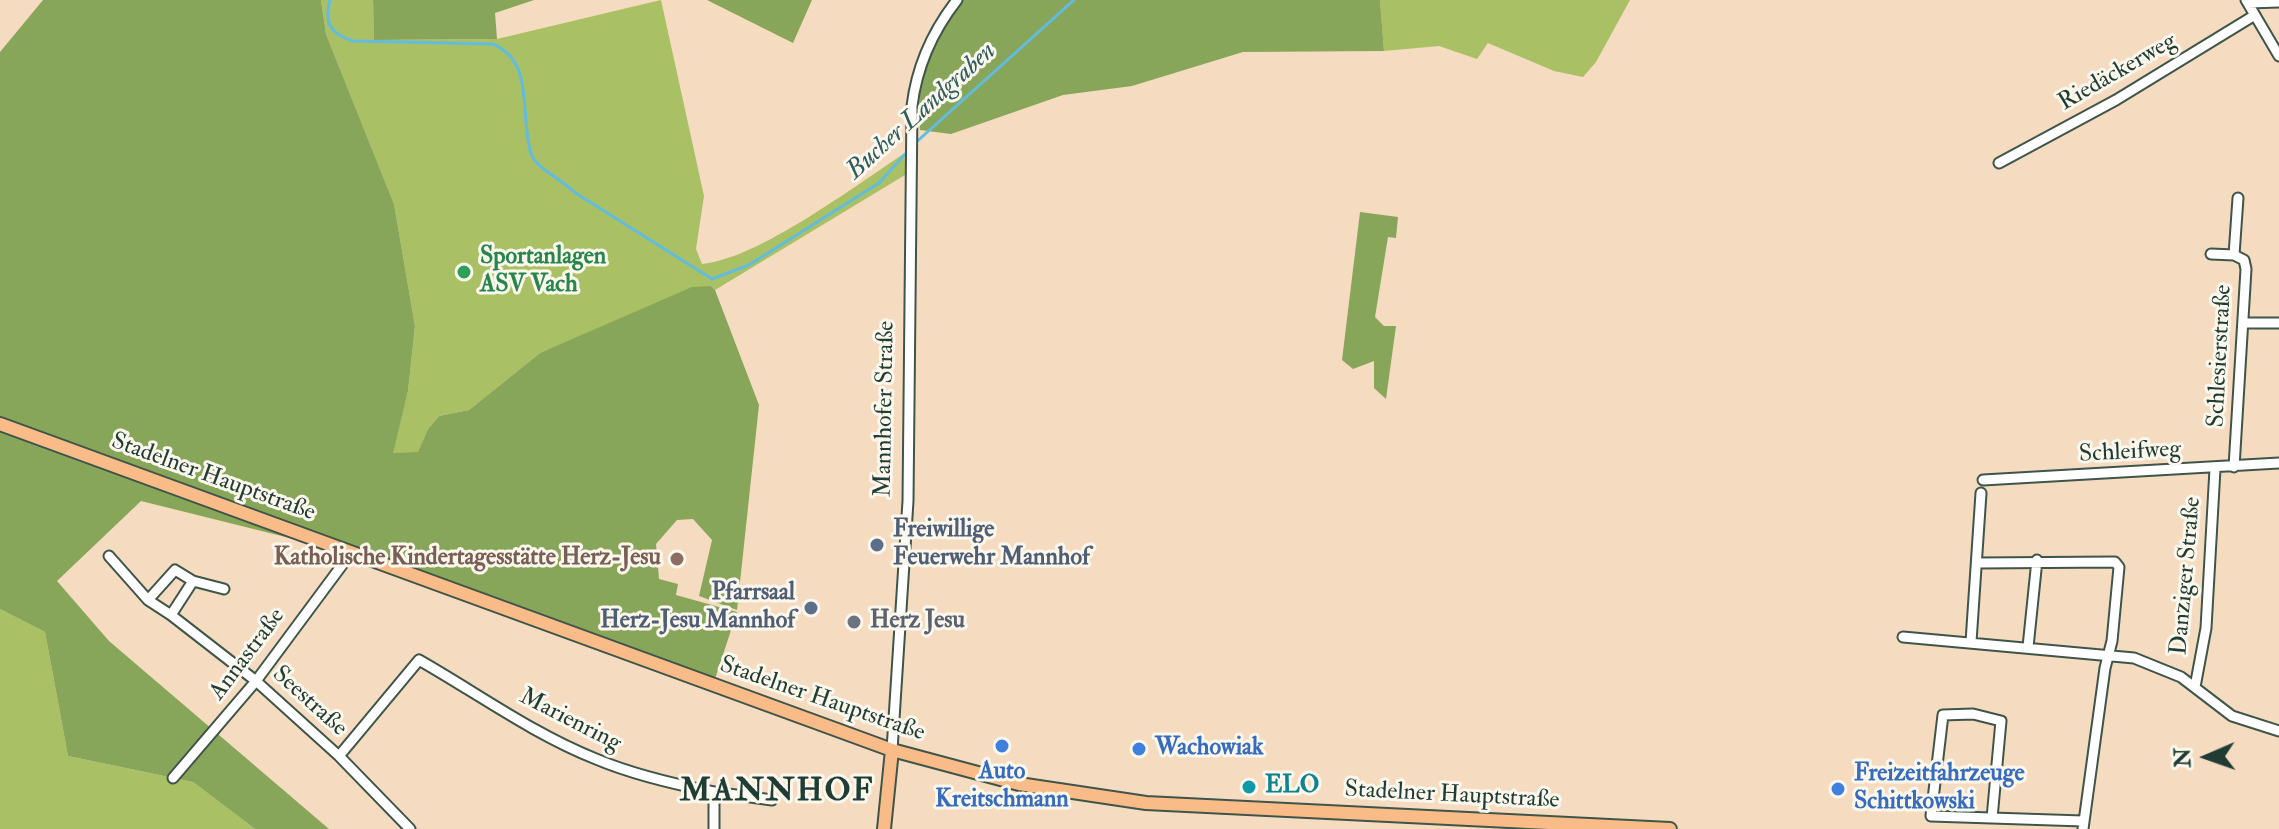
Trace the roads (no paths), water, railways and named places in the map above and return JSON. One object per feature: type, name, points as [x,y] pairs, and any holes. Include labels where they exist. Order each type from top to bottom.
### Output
[{"type":"main road","name":"Stadelner Hauptstraße","points":[[0,424],[892,750],[1019,784],[1146,803],[1670,829]]},
{"type":"main road","name":"Mannhofer Straße","points":[[884,829],[892,750]]},
{"type":"street","name":"Mannhofer Straße","points":[[892,750],[908,501],[914,84],[937,27],[957,0]]},
{"type":"street","points":[[2247,1],[2279,2]]},
{"type":"street","points":[[2247,1],[2279,56]]},
{"type":"street","name":"Riedäckerweg","points":[[1999,163],[2116,100],[2255,15]]},
{"type":"street","name":"Schlesierstraße","points":[[2234,255],[2238,198]]},
{"type":"street","name":"Schlesierstraße","points":[[2211,254],[2234,255],[2244,260],[2246,269],[2234,467]]},
{"type":"street","points":[[2243,323],[2279,323]]},
{"type":"street","name":"Schleifweg","points":[[1983,480],[2279,463]]},
{"type":"street","name":"Danziger Straße","points":[[2195,687],[2206,628],[2215,469]]},
{"type":"street","points":[[1971,642],[1981,493]]},
{"type":"street","name":"Annastraße","points":[[173,778],[256,681],[351,553]]},
{"type":"street","name":"Seestraße","points":[[109,556],[148,600],[256,681],[339,756],[410,829]]},
{"type":"street","points":[[1977,563],[2037,560],[2117,564],[2109,653],[2083,825],[1931,816],[1943,715],[1973,714],[2001,721],[1992,818]]},
{"type":"street","points":[[2028,647],[2037,560]]},
{"type":"street","points":[[148,600],[175,570],[193,581],[224,589]]},
{"type":"street","points":[[171,615],[193,581]]},
{"type":"street","points":[[1903,637],[2109,653],[2149,662],[2195,687],[2232,716],[2279,731]]},
{"type":"street","name":"Marienring","points":[[339,756],[419,660],[545,735],[595,759],[661,781],[772,800]]},
{"type":"street","points":[[714,792],[714,829]]},
{"type":"waterway","name":"Bucher Landgraben","points":[[330,0],[328,15],[331,26],[339,35],[353,41],[492,44],[506,52],[521,77],[532,156],[544,170],[712,279],[749,265],[879,183],[908,151]]},
{"type":"waterway","name":"Bucher Landgraben","points":[[913,145],[1074,0]]},
{"type":"place","name":"Sportanlagen ASV Vach","points":[[464,272]]},
{"type":"place","name":"Freiwillige Feuerwehr Mannhof","points":[[877,545]]},
{"type":"place","name":"Katholische Kindertagesstätte Herz-Jesu","points":[[677,559]]},
{"type":"place","name":"Pfarrsaal Herz-Jesu Mannhof","points":[[811,608]]},
{"type":"place","name":"Herz Jesu","points":[[854,622]]},
{"type":"place","name":"Auto Kreitschmann","points":[[1002,746]]},
{"type":"place","name":"Wachowiak","points":[[1139,749]]},
{"type":"place","name":"ELO","points":[[1249,787]]},
{"type":"place","name":"Freizeitfahrzeuge Schittkowski","points":[[1838,789]]},
{"type":"district","name":"MANNHOF","points":[[777,793]]}]
